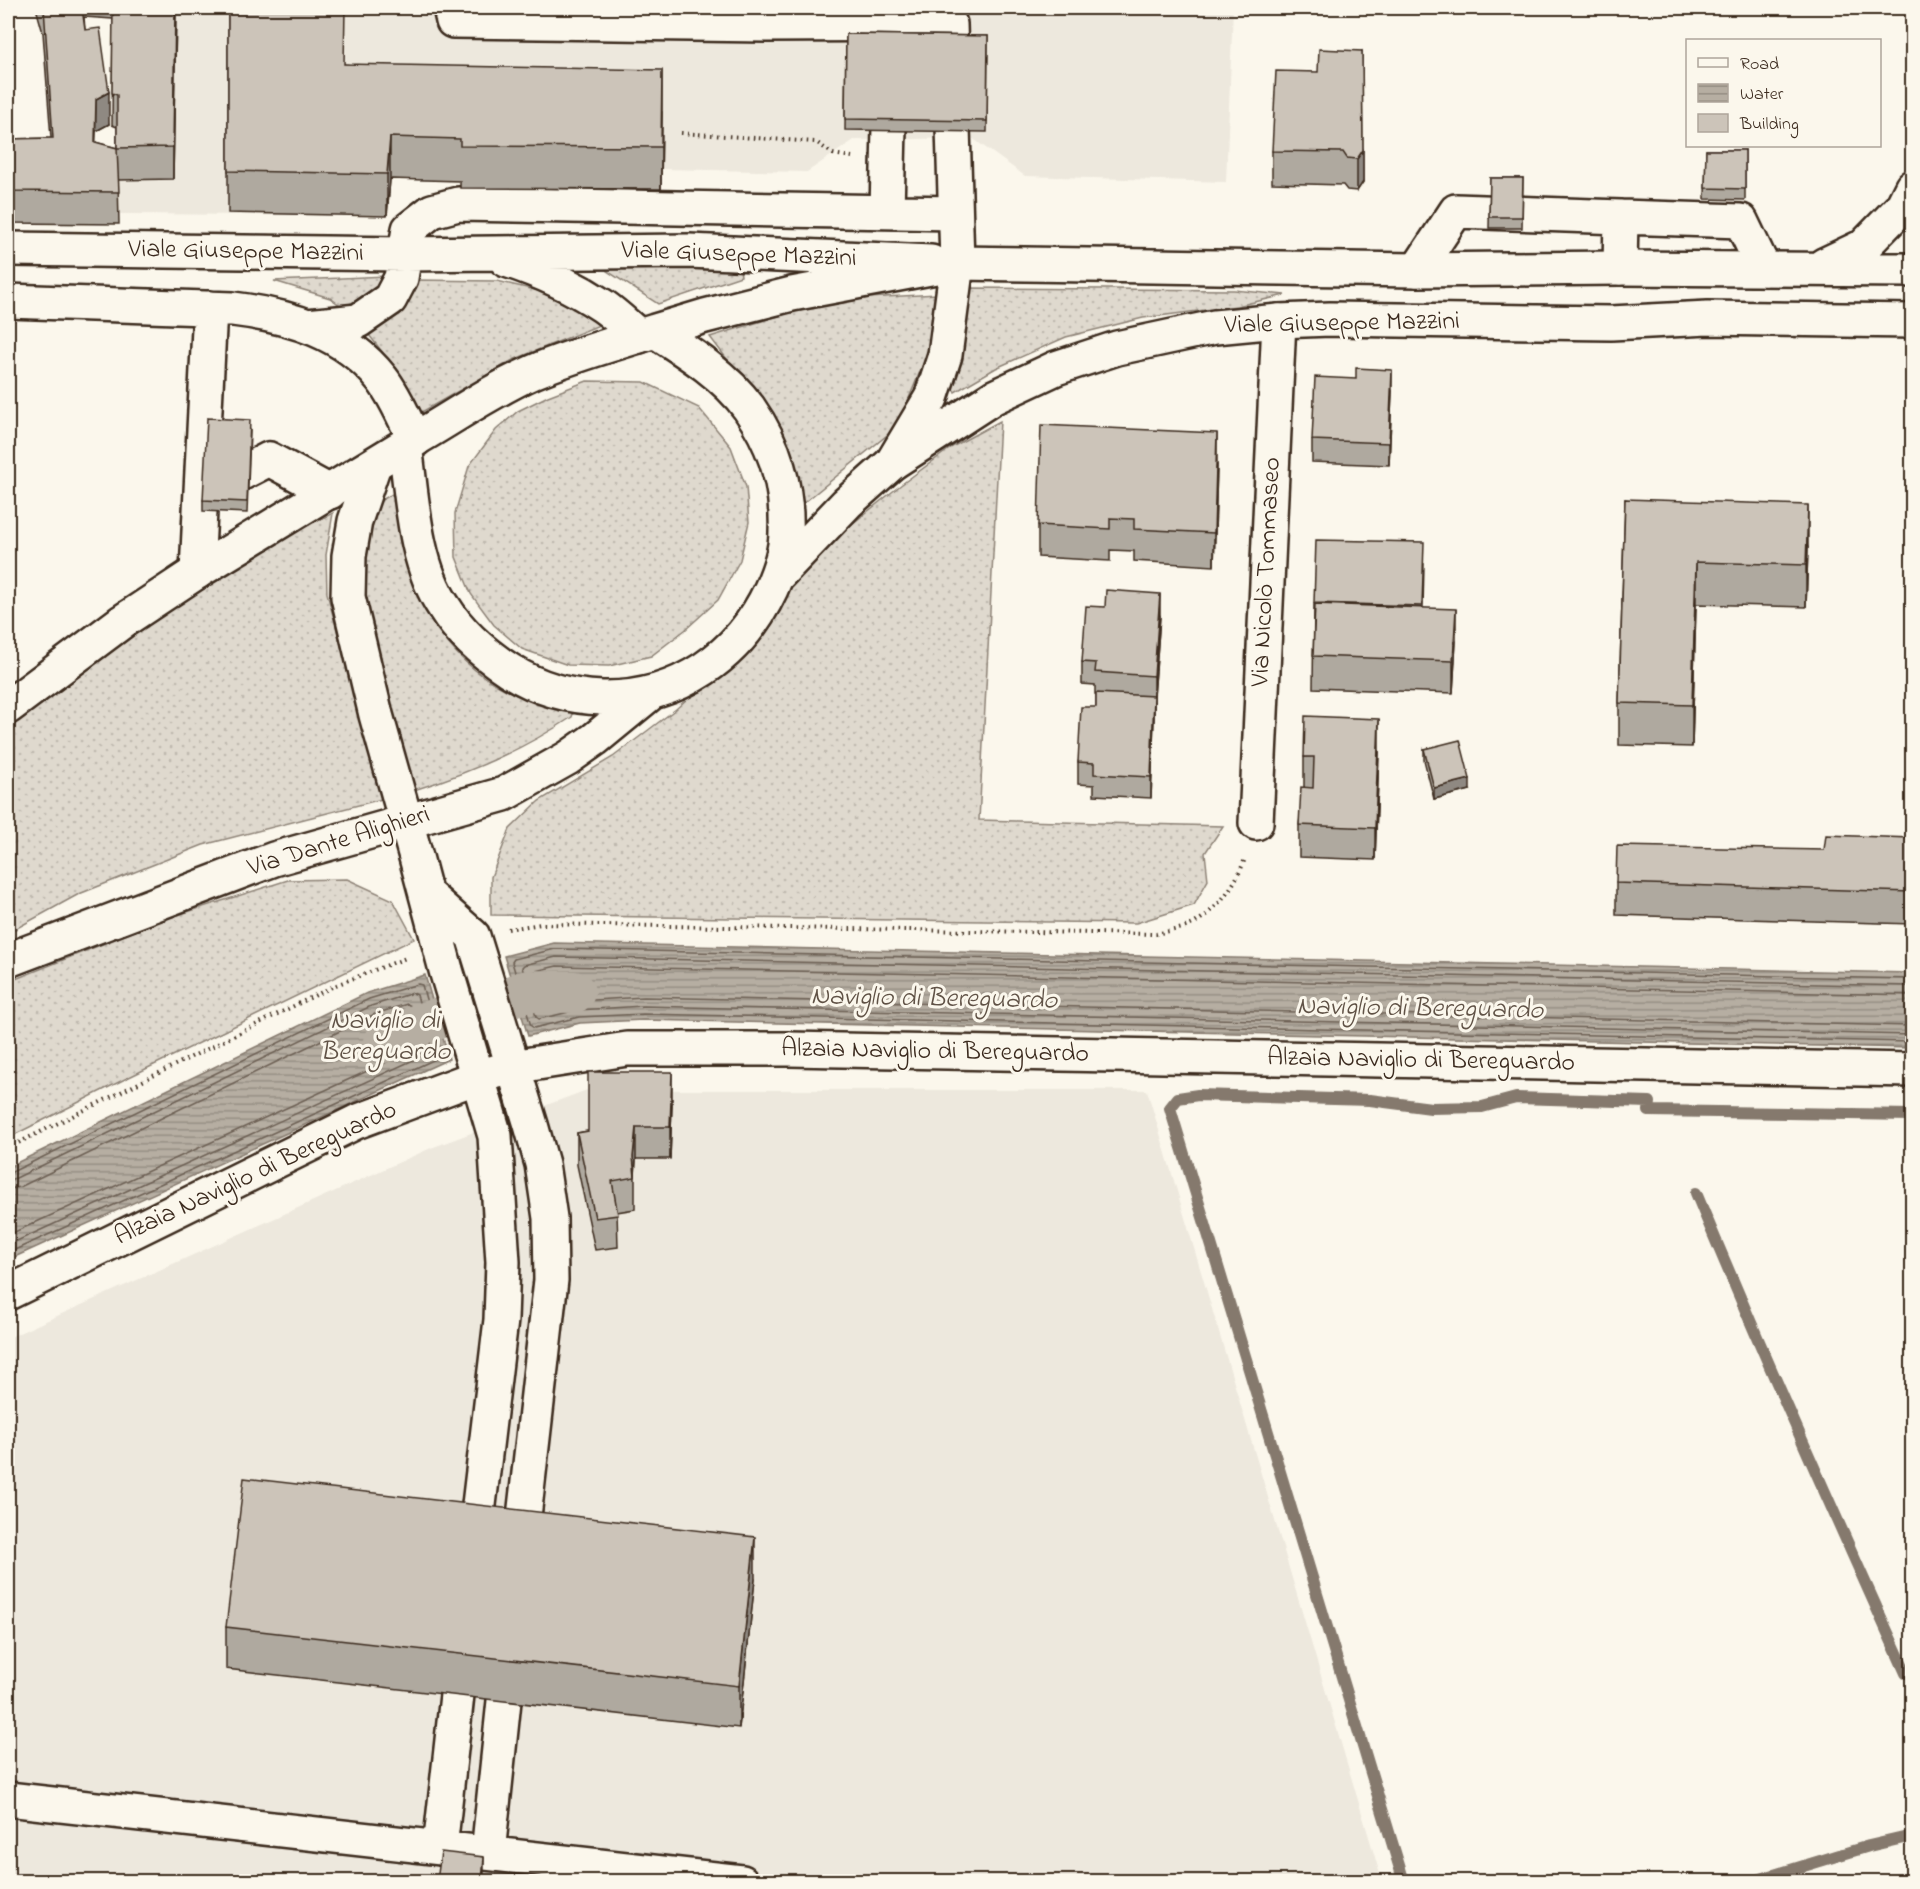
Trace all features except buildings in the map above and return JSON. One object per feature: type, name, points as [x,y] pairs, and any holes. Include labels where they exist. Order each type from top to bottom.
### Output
[{"type":"main road","points":[[450,8],[453,21],[892,24],[950,16],[957,263],[945,355],[931,398],[892,463]]},
{"type":"main road","points":[[886,211],[892,24]]},
{"type":"main road","points":[[1814,269],[1864,246],[1902,207],[1912,187]]},
{"type":"main road","points":[[307,326],[358,321],[390,299],[401,278],[409,229],[432,211],[458,204],[955,213]]},
{"type":"main road","points":[[1417,270],[1456,211],[1741,221],[1764,269]]},
{"type":"main road","points":[[1620,268],[1621,217]]},
{"type":"main road","name":"Viale Giuseppe Mazzini","points":[[8,249],[405,254],[689,251],[957,263],[1417,270],[1620,268],[1912,270]]},
{"type":"main road","name":"Viale Giuseppe Mazzini","points":[[8,301],[210,308],[257,312],[307,326],[340,340],[363,358],[383,381],[410,442],[417,531],[426,569],[443,606],[466,636],[494,660],[525,680],[555,692],[587,698],[620,698],[651,693],[702,671],[740,640],[762,610],[777,576],[786,534],[786,498],[776,458],[749,408],[721,379],[689,353],[647,333],[571,287],[534,269],[485,253]]},
{"type":"main road","name":"Viale Giuseppe Mazzini","points":[[410,442],[489,394],[531,373],[576,355],[705,316],[792,294],[957,263]]},
{"type":"main road","points":[[197,572],[210,308]]},
{"type":"main road","name":"Viale Giuseppe Mazzini","points":[[777,576],[847,503],[892,463],[994,397],[1056,368],[1117,348],[1204,329],[1279,321],[1611,323],[1708,318],[1912,321]]},
{"type":"main road","name":"Via Nicolò Tommaseo","points":[[1256,823],[1279,321]]},
{"type":"main road","points":[[8,707],[123,621],[197,572],[410,442]]},
{"type":"main road","points":[[201,494],[269,459],[330,492]]},
{"type":"main road","points":[[374,465],[355,520],[349,556],[348,597],[376,715],[495,1136],[503,1262],[501,1320],[474,1547]]},
{"type":"main road","name":"Via Dante Alighieri","points":[[8,960],[274,859],[504,794],[568,758],[651,693]]},
{"type":"main road","points":[[426,894],[477,948],[542,1164],[550,1218],[551,1280],[520,1552]]},
{"type":"main road","name":"Alzaia Naviglio di Bereguardo","points":[[8,1293],[356,1122],[474,1067],[508,1054],[627,1049],[789,1049],[1912,1070]]},
{"type":"main road","points":[[440,1848],[457,1695]]},
{"type":"main road","points":[[488,1853],[504,1701]]},
{"type":"main road","points":[[8,1799],[742,1881]]},
{"type":"path","points":[[681,133],[816,142],[833,154],[888,161]]},
{"type":"path","points":[[477,948],[517,927],[541,924],[1156,934],[1192,925],[1216,907],[1240,872],[1256,823]]},
{"type":"path","points":[[8,1148],[336,985],[443,957]]},
{"type":"shaded area","points":[[75,8],[1233,8],[1226,182],[1025,176],[972,138],[854,140],[807,172],[662,169],[661,189],[391,179],[387,216],[119,214],[117,127],[112,125],[114,19],[75,16]]},
{"type":"shaded area","points":[[604,269],[740,269],[741,276],[658,304]]},
{"type":"shaded area","points":[[386,276],[369,298],[359,304],[344,308],[330,298],[274,281]]},
{"type":"shaded area","points":[[413,280],[497,281],[548,293],[601,319],[597,326],[513,360],[420,413],[394,367],[369,335],[394,316]]},
{"type":"shaded area","points":[[970,288],[1234,290],[1285,295],[1237,306],[1143,318],[1066,337],[996,368],[955,392],[950,385],[963,337]]},
{"type":"shaded area","points":[[937,294],[931,345],[897,427],[801,505],[749,388],[710,337],[788,313],[867,298]]},
{"type":"shaded area","points":[[587,381],[644,382],[699,408],[731,447],[746,487],[749,522],[740,560],[718,600],[685,630],[651,656],[609,666],[568,665],[522,649],[494,625],[471,594],[456,557],[455,513],[469,466],[496,430],[518,411]]},
{"type":"shaded area","points":[[1000,421],[979,820],[1223,826],[1205,853],[1208,880],[1194,905],[1136,923],[491,915],[491,877],[510,829],[539,801],[613,757],[676,709],[724,665],[832,540],[952,447]]},
{"type":"shaded area","points":[[396,492],[406,549],[415,582],[440,632],[456,652],[496,685],[546,705],[574,710],[572,717],[515,750],[476,768],[414,790],[370,630],[362,582],[365,548],[378,502]]},
{"type":"shaded area","points":[[333,513],[326,555],[327,593],[382,799],[203,845],[79,894],[8,933],[8,723],[137,625],[269,544]]},
{"type":"shaded area","points":[[347,879],[393,900],[414,939],[8,1138],[8,982],[165,919],[288,880]]},
{"type":"shaded area","points":[[587,1090],[1147,1090],[1382,1881],[8,1881],[8,1338],[431,1148]]},
{"type":"water","points":[[554,943],[1912,973],[1912,1048],[643,1020],[580,1023],[528,1036],[504,956]]},
{"type":"water","name":"Naviglio di Bereguardo","points":[[425,975],[449,1059],[8,1260],[8,1167],[367,993]]},
{"type":"waterway","name":"Naviglio di Bereguardo","points":[[384,1042],[420,1024],[528,991],[574,992]]},
{"type":"waterway","points":[[1404,1882],[1170,1108],[1178,1098],[1198,1095],[1370,1100],[1431,1108],[1482,1107],[1516,1098],[1650,1102],[1649,1111],[1912,1115]]},
{"type":"waterway","points":[[1696,1193],[1879,1613],[1906,1673],[1912,1673]]},
{"type":"waterway","points":[[1751,1882],[1869,1846],[1912,1836]]}]
